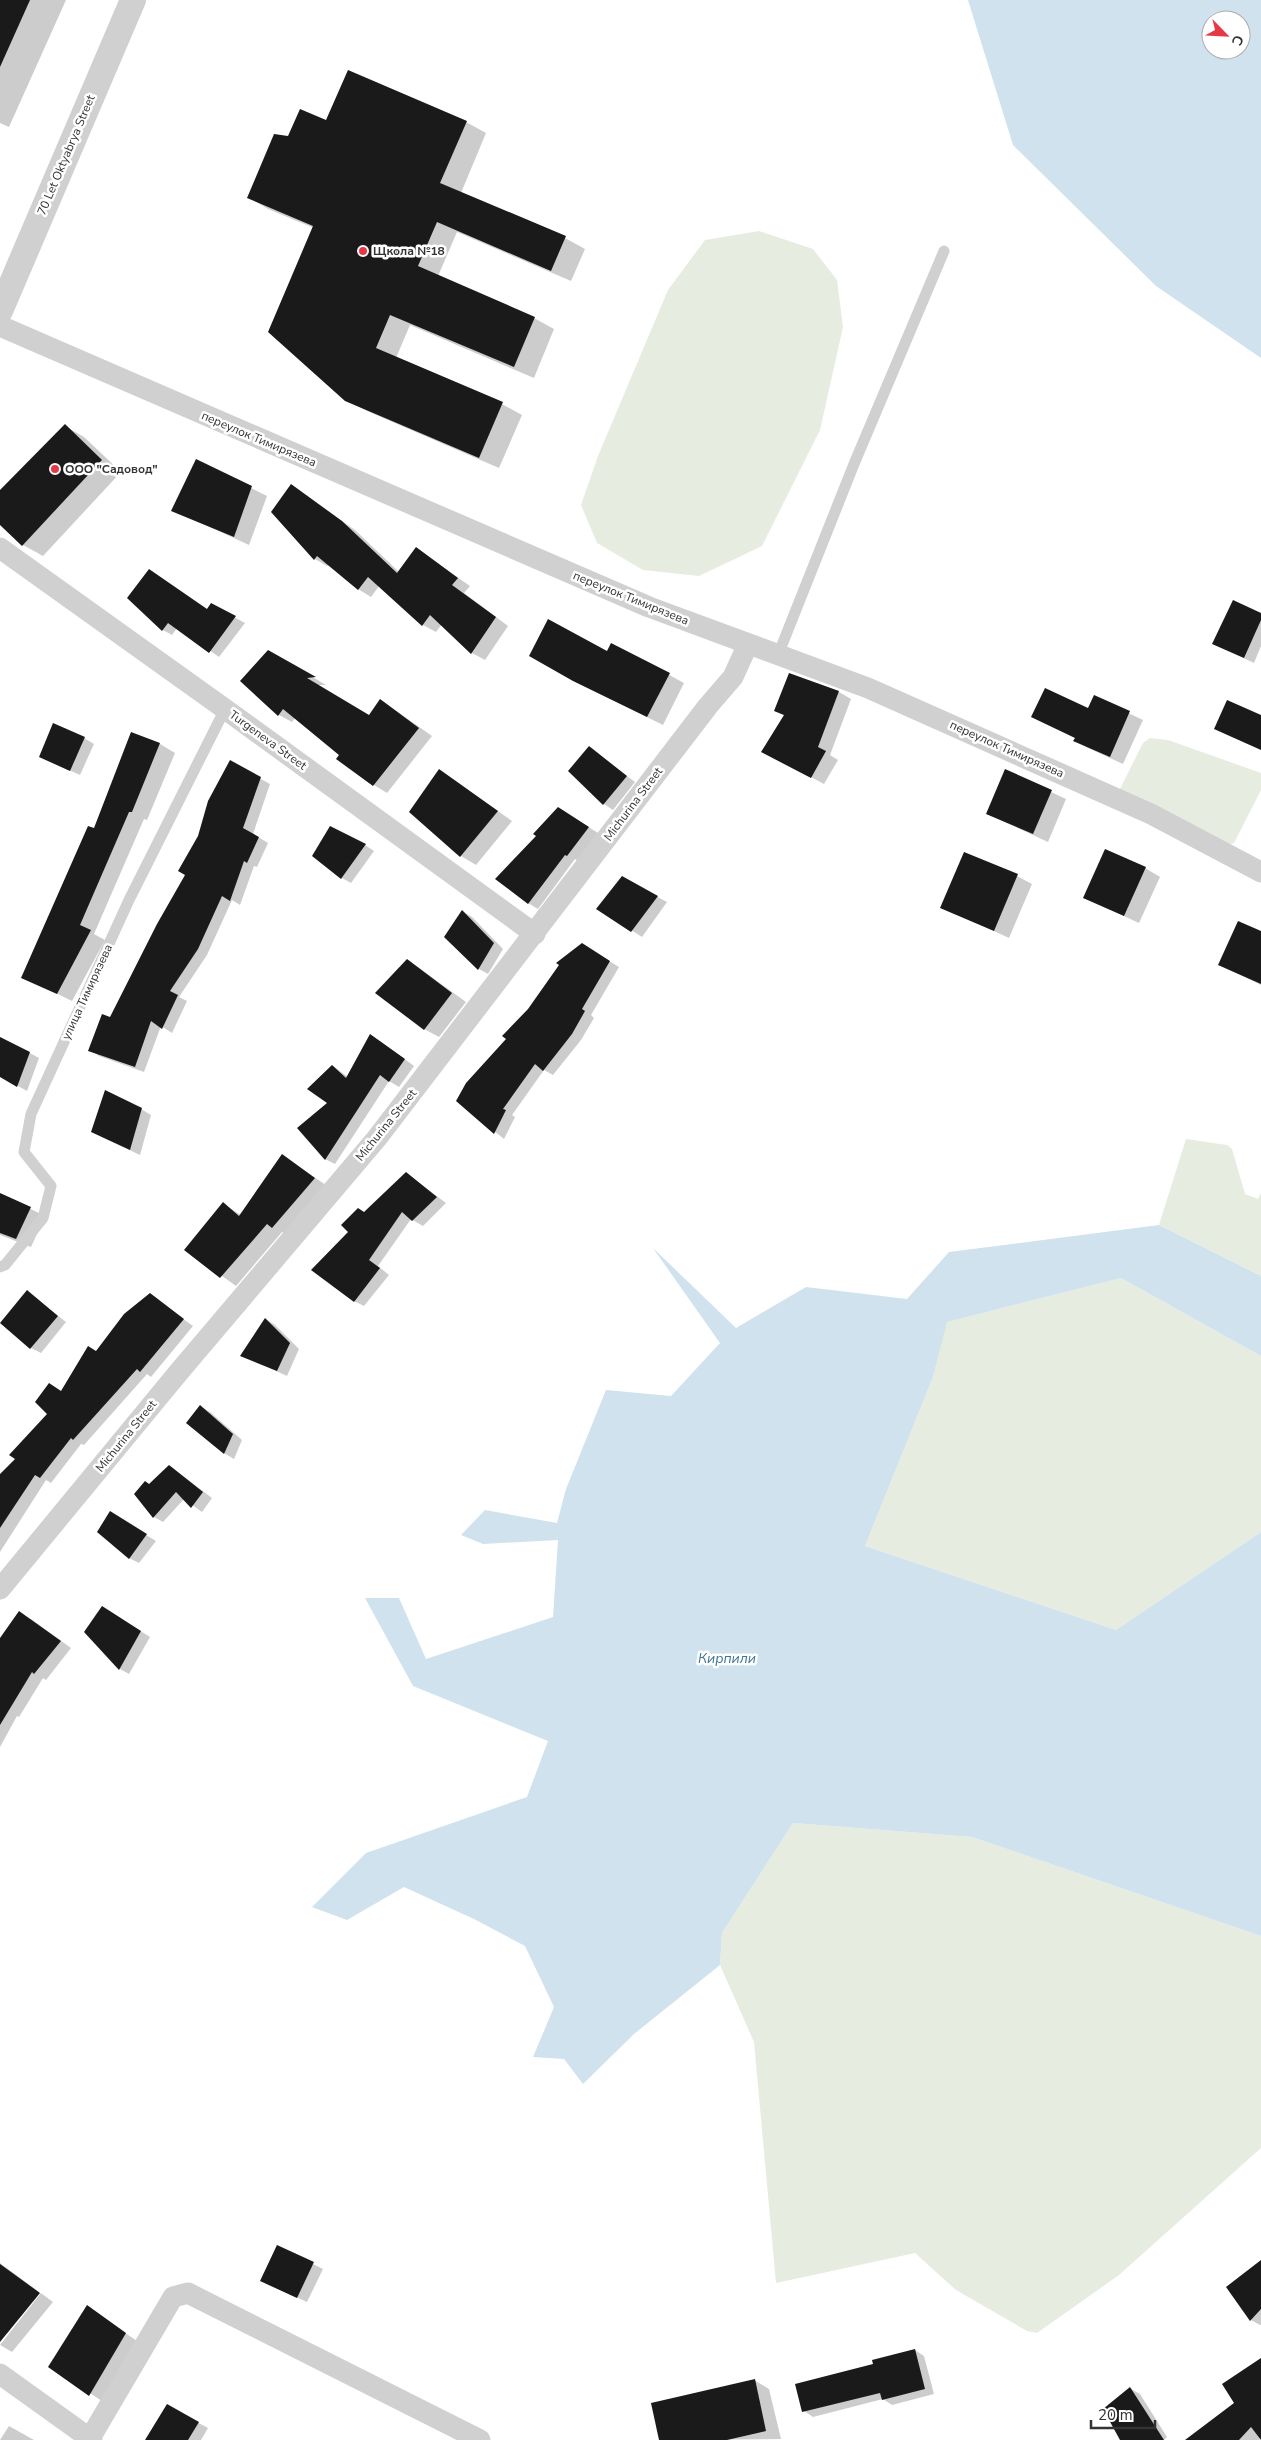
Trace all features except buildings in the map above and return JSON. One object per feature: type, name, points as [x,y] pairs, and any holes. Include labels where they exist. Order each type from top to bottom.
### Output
[{"type":"street","name":"70 Let Oktyabrya Street","points":[[0,311],[133,0]]},
{"type":"street","name":"переулок Тимирязева","points":[[0,326],[649,607],[868,688],[1102,791],[1151,814],[1261,872]]},
{"type":"street","name":"Turgeneva Street","points":[[0,548],[534,934]]},
{"type":"street","name":"Michurina Street","points":[[0,1589],[178,1373],[377,1138],[708,706],[733,677],[748,644]]},
{"type":"street","points":[[0,2374],[90,2440],[173,2298],[188,2293],[480,2440]]},
{"type":"lane","points":[[778,655],[854,464],[944,252]]},
{"type":"lane","name":"улица Тимирязева","points":[[0,1267],[5,1265],[43,1218],[51,1186],[24,1152],[32,1114],[129,900],[225,709]]},
{"type":"shaded area","points":[[759,231],[813,249],[837,280],[843,327],[820,430],[762,546],[699,576],[643,570],[597,543],[581,505],[598,456],[668,290],[705,240]]},
{"type":"shaded area","points":[[1150,738],[1168,740],[1261,773],[1261,790],[1234,843],[1230,844],[1119,791],[1143,743]]},
{"type":"shaded area","points":[[1186,1139],[1227,1145],[1232,1149],[1245,1194],[1258,1199],[1261,1193],[1261,1276],[1159,1225]]},
{"type":"shaded area","points":[[1121,1278],[1261,1356],[1261,1532],[1116,1630],[865,1546],[933,1377],[946,1322]]},
{"type":"shaded area","points":[[793,1823],[972,1837],[1261,1936],[1261,2148],[1119,2275],[1037,2333],[1027,2331],[956,2290],[915,2253],[776,2283],[754,2042],[720,1965],[722,1933]]},
{"type":"water","points":[[968,0],[1261,0],[1261,358],[1156,286],[1013,145]]},
{"type":"water","name":"Кирпили","points":[[1159,1225],[1261,1276],[1261,1356],[1121,1278],[947,1322],[933,1377],[865,1546],[1116,1630],[1261,1532],[1261,1936],[972,1837],[793,1823],[722,1933],[720,1965],[634,2034],[583,2084],[564,2059],[533,2057],[554,2007],[525,1946],[474,1919],[404,1887],[347,1920],[312,1907],[366,1853],[527,1797],[548,1741],[413,1686],[365,1598],[399,1598],[426,1659],[553,1617],[558,1540],[483,1544],[461,1535],[485,1510],[557,1523],[566,1489],[606,1390],[671,1396],[720,1343],[653,1248],[736,1328],[806,1287],[907,1299],[949,1252]]},
{"type":"place","name":"Щкола №18","points":[[363,251]]},
{"type":"place","name":"ООО \"Садовод\"","points":[[55,469]]}]
